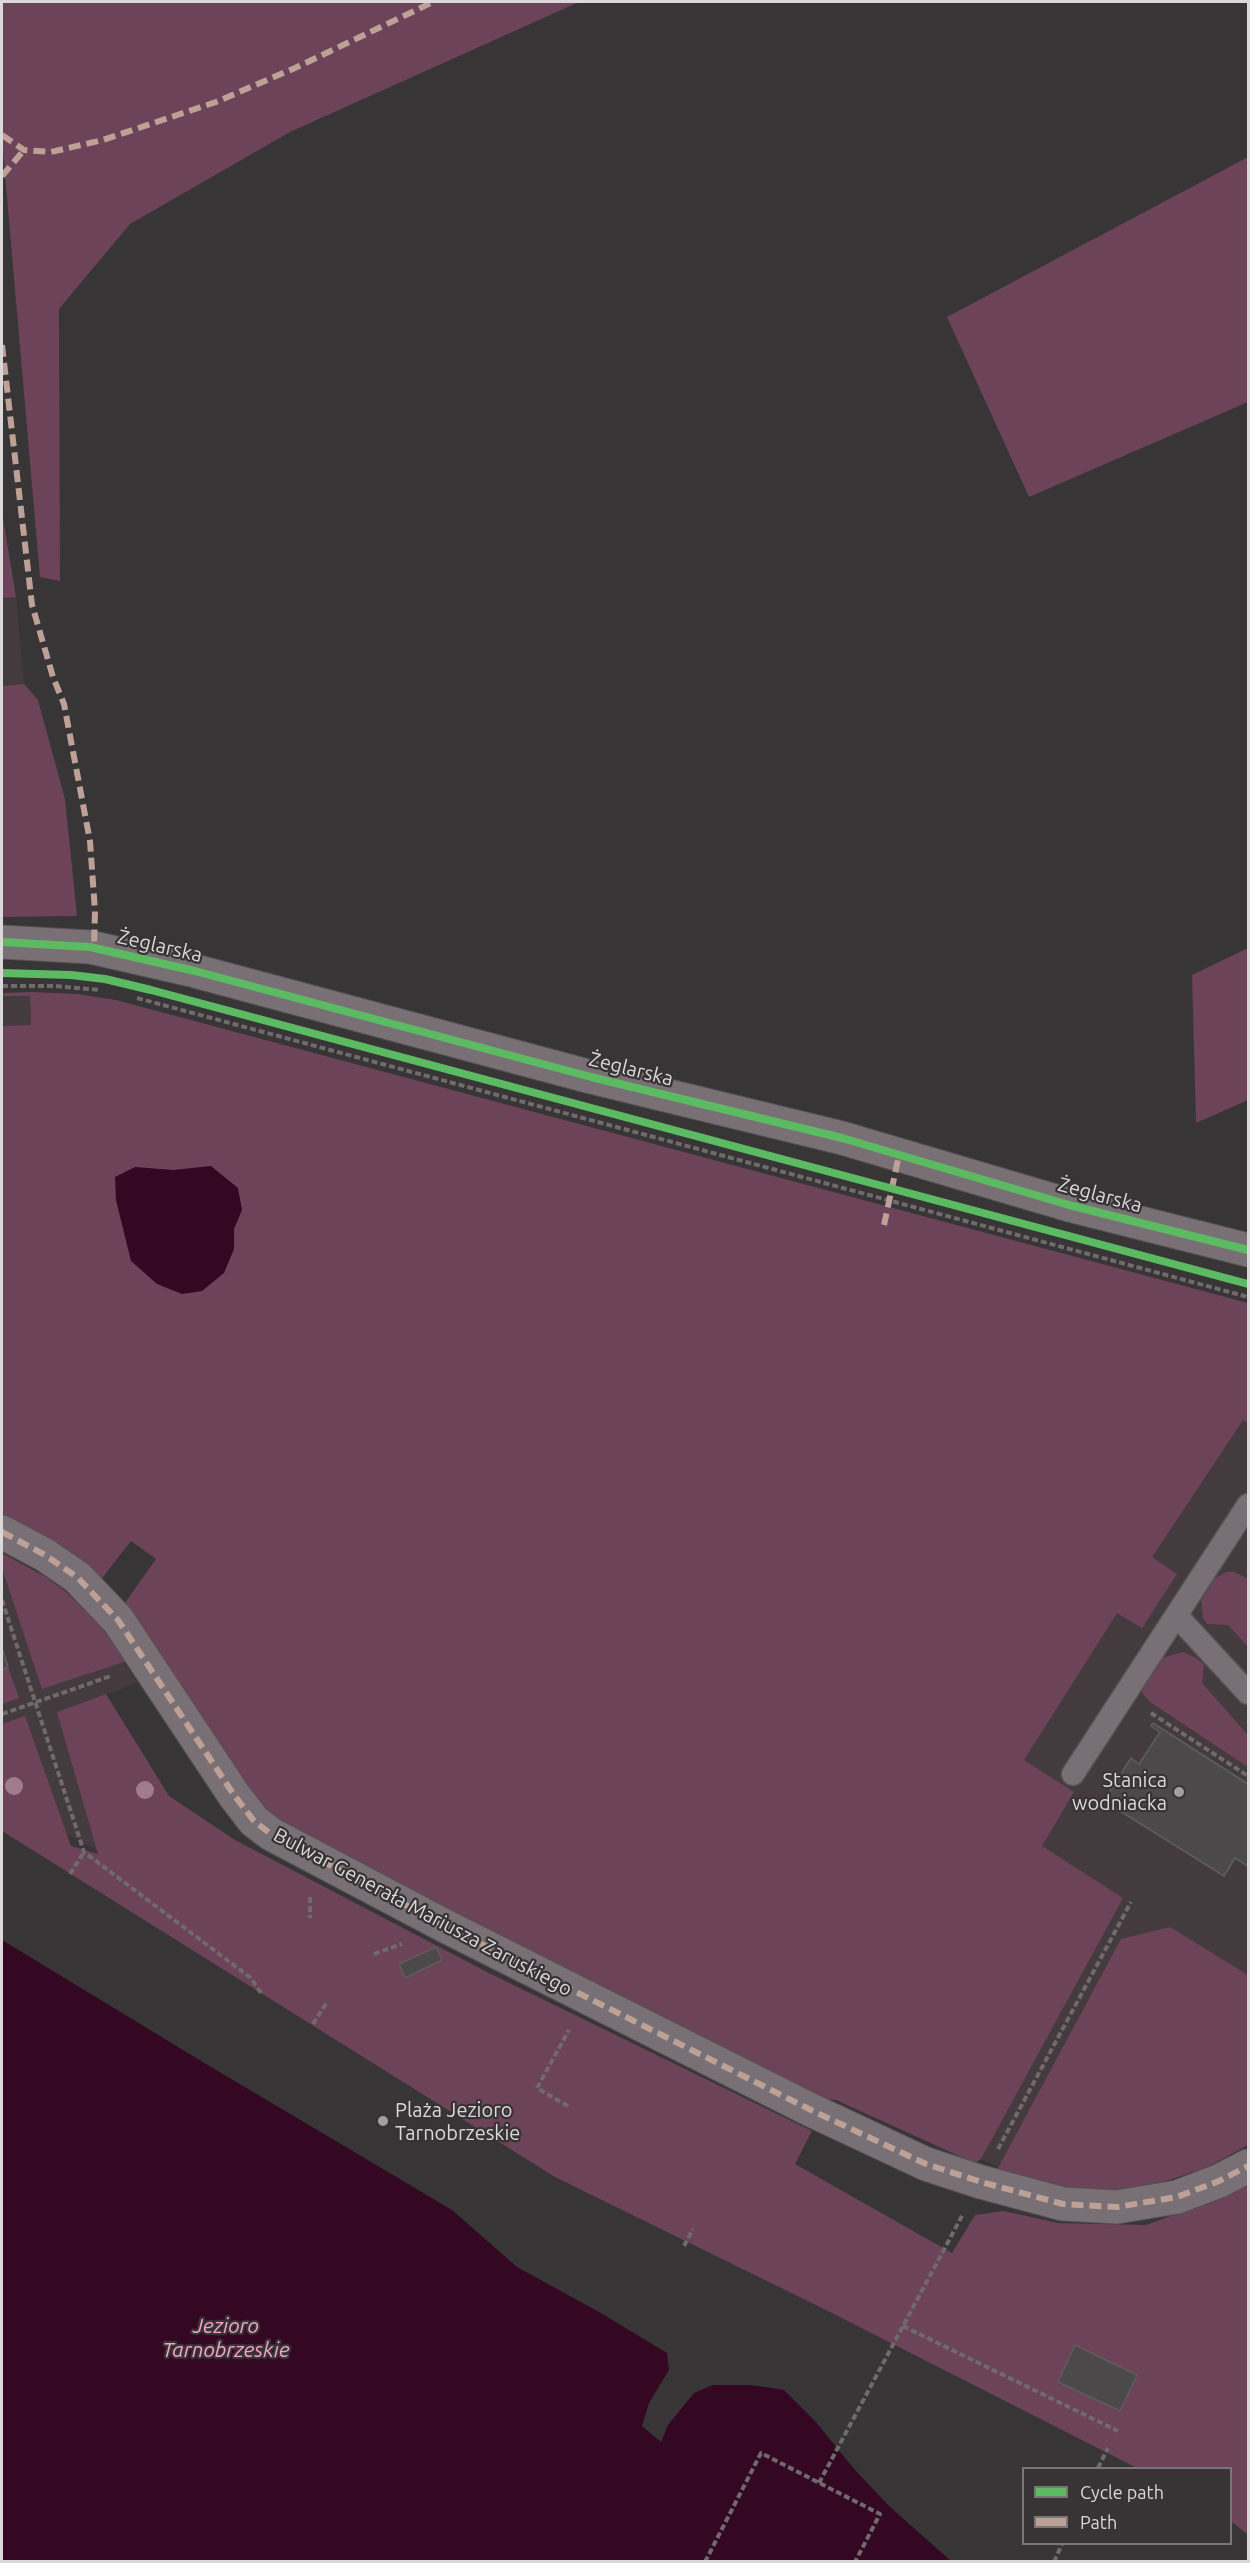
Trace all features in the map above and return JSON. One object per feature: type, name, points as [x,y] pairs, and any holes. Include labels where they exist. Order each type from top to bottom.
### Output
[{"type":"street","name":"Żeglarska","points":[[2,942],[90,947],[195,970],[591,1077],[842,1138],[1069,1205],[1248,1250]]},
{"type":"street","name":"Bulwar Generała Mariusza Zaruskiego","points":[[2,1532],[45,1555],[76,1577],[118,1620],[234,1795],[254,1821],[271,1834],[587,1998],[813,2112],[926,2164],[981,2182],[1063,2204],[1117,2207],[1178,2197],[1220,2181],[1248,2166]]},
{"type":"lane","points":[[1073,1774],[1248,1504]]},
{"type":"lane","points":[[1177,1616],[1248,1693]]},
{"type":"path","points":[[2,986],[55,986],[106,991]]},
{"type":"path","points":[[127,996],[1248,1297]]},
{"type":"path","points":[[2,1600],[84,1851],[250,1978],[261,1993]]},
{"type":"path","points":[[2,1714],[148,1663]]},
{"type":"path","points":[[1124,1696],[1248,1776]]},
{"type":"path","points":[[70,1874],[84,1851]]},
{"type":"path","points":[[819,2483],[1131,1902]]},
{"type":"path","points":[[568,2106],[537,2088],[587,1998]]},
{"type":"path","points":[[313,2024],[327,2002]]},
{"type":"path","points":[[684,2246],[693,2229]]},
{"type":"path","points":[[903,2326],[1118,2431]]},
{"type":"path","points":[[1099,2467],[1108,2448]]},
{"type":"path","points":[[705,2562],[761,2453],[880,2514],[855,2562]]},
{"type":"path","points":[[1054,2562],[1062,2545]]},
{"type":"shaded area","points":[[2,2],[579,2],[290,132],[130,224],[59,309],[60,581],[40,577],[2,140]]},
{"type":"shaded area","points":[[1248,157],[1248,402],[1029,497],[947,317]]},
{"type":"shaded area","points":[[2,512],[16,597],[2,598]]},
{"type":"shaded area","points":[[16,597],[24,684],[2,686],[2,598]]},
{"type":"shaded area","points":[[24,684],[38,700],[65,799],[77,916],[2,917],[2,686]]},
{"type":"shaded area","points":[[1248,948],[1248,1100],[1196,1123],[1192,975]]},
{"type":"shaded area","points":[[2,993],[77,994],[116,1000],[1248,1303],[1248,1423],[1243,1420],[1152,1557],[1177,1574],[1142,1628],[1117,1613],[1024,1760],[1074,1792],[1042,1846],[1123,1898],[981,2159],[977,2162],[970,2161],[836,2100],[817,2098],[294,1833],[267,1813],[251,1795],[124,1604],[156,1559],[131,1541],[100,1581],[2,1518],[2,1026],[31,1025],[30,996],[2,996]]},
{"type":"shaded area","points":[[2,996],[30,996],[31,1025],[2,1026]]},
{"type":"shaded area","points":[[1248,1374],[1248,2139],[1029,2176],[998,2167],[792,2065]]},
{"type":"shaded area","points":[[2,1553],[44,1576],[65,1591],[99,1624],[127,1661],[42,1689],[2,1568]]},
{"type":"shaded area","points":[[2,1563],[121,1657],[137,1683],[57,1712],[103,1853],[2,1800]]},
{"type":"shaded area","points":[[1227,1572],[1234,1572],[1248,1579],[1248,1647],[1228,1625],[1207,1624],[1203,1618],[1201,1594],[1209,1581]]},
{"type":"shaded area","points":[[1183,1652],[1204,1664],[1202,1683],[1248,1735],[1248,1767],[1150,1702],[1143,1694],[1141,1687],[1162,1658]]},
{"type":"shaded area","points":[[8,1667],[19,1698],[2,1704],[2,1670]]},
{"type":"shaded area","points":[[106,1694],[169,1796],[235,1840],[487,1972],[812,2131],[795,2164],[952,2253],[975,2215],[1004,2211],[1058,2223],[1146,2225],[1228,2195],[1248,2182],[1248,2535],[1232,2522],[1232,2467],[1135,2467],[824,2309],[555,2177],[2,1831],[2,1724],[25,1716],[71,1846],[98,1854],[57,1712]]},
{"type":"shaded area","points":[[1170,1927],[1248,1975],[1248,2145],[1208,2167],[1136,2191],[1080,2192],[1001,2174],[998,2168],[1121,1939]]},
{"type":"water","points":[[211,1166],[238,1188],[242,1210],[234,1229],[234,1249],[224,1273],[202,1291],[182,1294],[157,1284],[131,1261],[116,1200],[115,1177],[135,1167],[173,1170]]},
{"type":"water","name":"Jezioro Tarnobrzeskie","points":[[2,1940],[452,2210],[517,2267],[667,2353],[669,2370],[649,2403],[642,2426],[661,2442],[668,2425],[694,2393],[713,2385],[751,2385],[784,2390],[815,2421],[855,2470],[889,2506],[951,2561],[2,2561]]},
{"type":"building","points":[[2,1648],[8,1667],[2,1670]]},
{"type":"building","name":"Stanica wodniacka","points":[[1153,1723],[1248,1784],[1248,1866],[1235,1858],[1224,1876],[1104,1801],[1131,1758],[1139,1764],[1160,1732],[1151,1726]]},
{"type":"building","points":[[436,1947],[442,1960],[405,1978],[399,1964]]},
{"type":"building","points":[[1075,2345],[1137,2375],[1120,2411],[1058,2382]]},
{"type":"marked path","points":[[2,135],[24,150],[51,152],[103,140],[216,102],[295,68],[433,2]]},
{"type":"marked path","points":[[2,176],[24,150]]},
{"type":"marked path","points":[[2,345],[32,605],[53,677],[64,704],[90,841],[95,911],[94,948]]},
{"type":"marked path","points":[[884,1225],[899,1155]]},
{"type":"marked path","points":[[2,1532],[45,1555],[77,1577],[118,1620],[234,1795],[254,1821],[271,1834],[447,1927],[813,2111],[926,2164],[981,2182],[1063,2204],[1117,2207],[1177,2197],[1219,2181],[1248,2166]]},
{"type":"cycle path","points":[[2,942],[90,947],[195,971],[591,1077],[842,1138],[1069,1205],[1248,1250]]},
{"type":"cycle path","points":[[2,973],[71,975],[105,979],[151,990],[1248,1284]]},
{"type":"place","name":"Stanica wodniacka","points":[[1179,1792]]},
{"type":"place","name":"Plaża Jezioro Tarnobrzeskie","points":[[383,2121]]}]
